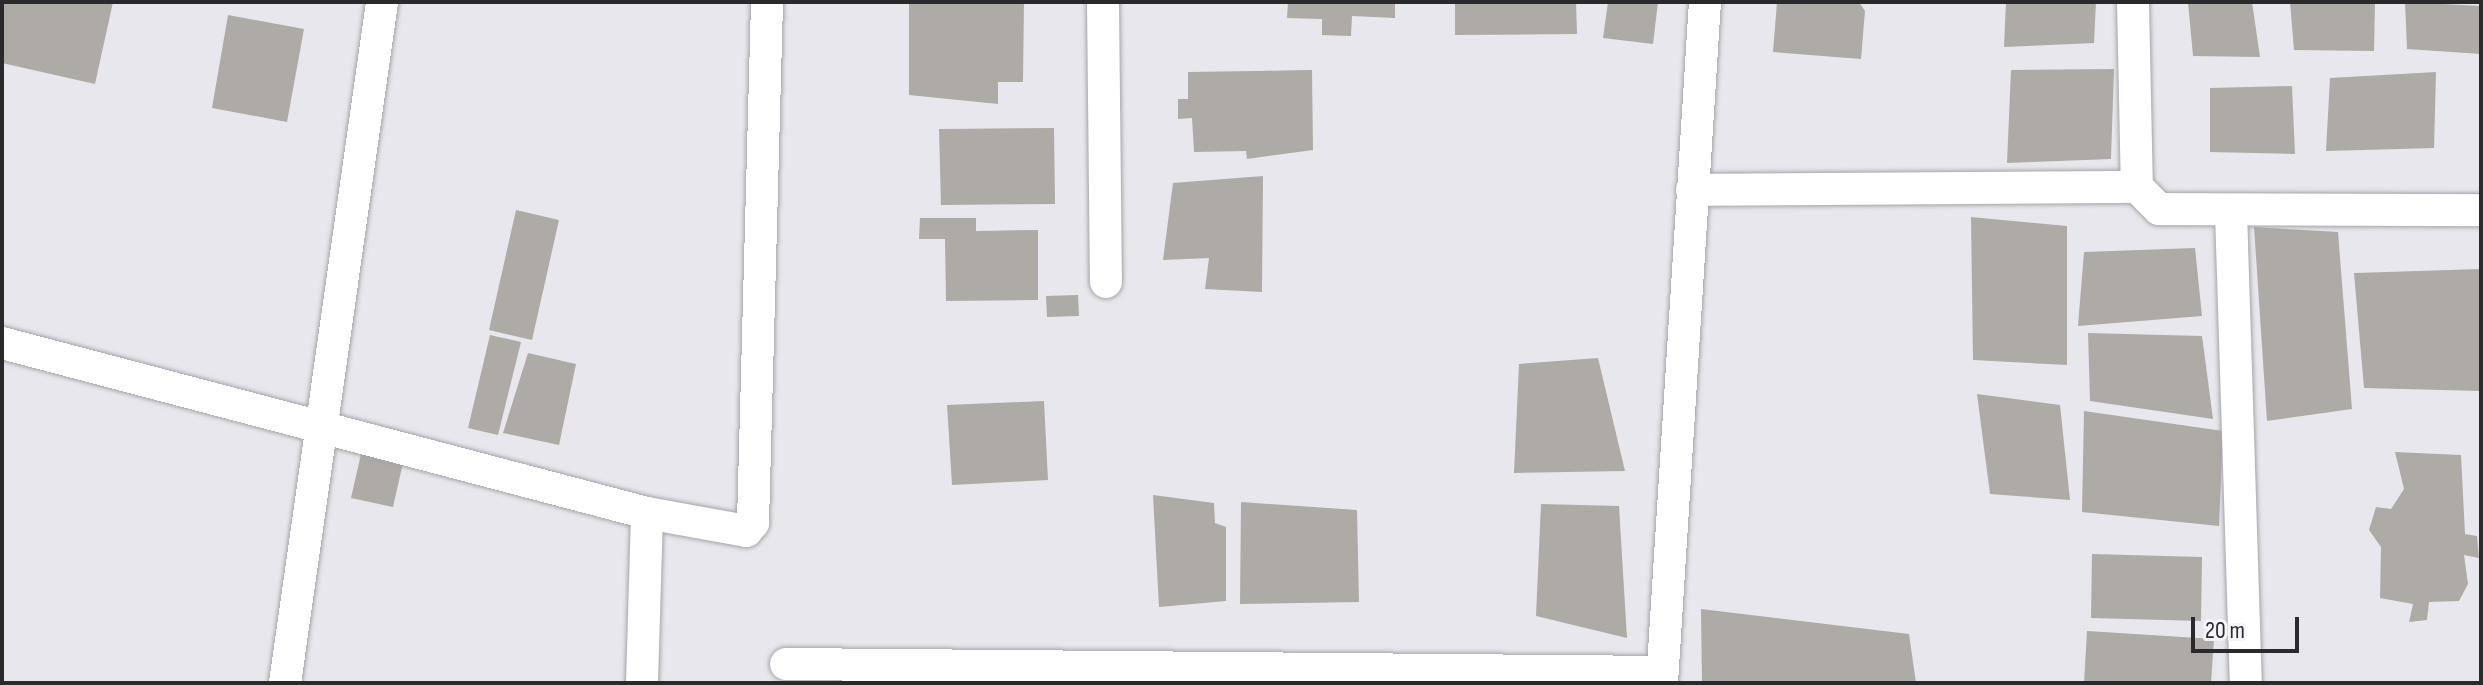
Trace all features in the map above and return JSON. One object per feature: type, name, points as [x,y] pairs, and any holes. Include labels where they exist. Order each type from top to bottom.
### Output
[{"type":"street","points":[[285,683],[317,422],[382,2]]},
{"type":"street","points":[[2,343],[317,422],[736,535],[753,523],[767,2]]},
{"type":"street","points":[[1103,2],[1106,282]]},
{"type":"street","points":[[786,664],[1662,678],[1705,2]]},
{"type":"street","points":[[2133,2],[2137,187],[2159,209],[2231,212],[2481,210]]},
{"type":"street","points":[[1692,190],[2137,187]]},
{"type":"street","points":[[2231,212],[2246,683]]},
{"type":"street","points":[[642,683],[647,513]]},
{"type":"building","points":[[2,2],[113,2],[95,84],[2,63]]},
{"type":"building","points":[[1024,2],[1023,82],[998,82],[998,104],[909,95],[909,4]]},
{"type":"building","points":[[1288,2],[1395,2],[1395,18],[1352,16],[1351,36],[1322,35],[1322,19],[1287,18]]},
{"type":"building","points":[[1455,2],[1576,2],[1577,34],[1455,35]]},
{"type":"building","points":[[1608,2],[1658,2],[1653,44],[1603,38]]},
{"type":"building","points":[[1777,2],[1859,2],[1865,11],[1861,59],[1773,52]]},
{"type":"building","points":[[2006,2],[2096,2],[2094,43],[2004,47]]},
{"type":"building","points":[[2188,2],[2252,2],[2260,57],[2193,56]]},
{"type":"building","points":[[2290,2],[2375,2],[2374,51],[2294,50]]},
{"type":"building","points":[[2405,2],[2481,6],[2481,54],[2407,49]]},
{"type":"building","points":[[228,15],[304,29],[287,122],[212,108]]},
{"type":"building","points":[[2114,69],[2111,159],[2007,163],[2011,70]]},
{"type":"building","points":[[1312,70],[1313,150],[1247,159],[1246,151],[1194,152],[1192,118],[1178,119],[1178,99],[1188,99],[1188,72]]},
{"type":"building","points":[[2436,72],[2434,148],[2326,151],[2330,78]]},
{"type":"building","points":[[2292,86],[2295,154],[2210,152],[2210,88]]},
{"type":"building","points":[[1054,128],[1055,204],[941,205],[939,129]]},
{"type":"building","points":[[1263,176],[1262,292],[1205,289],[1209,258],[1163,260],[1173,183]]},
{"type":"building","points":[[516,210],[559,220],[532,340],[489,330]]},
{"type":"building","points":[[1971,217],[2067,226],[2067,365],[1973,360]]},
{"type":"building","points":[[920,218],[976,218],[976,231],[1038,230],[1038,300],[946,301],[945,239],[919,239]]},
{"type":"building","points":[[2254,227],[2338,232],[2352,409],[2267,421]]},
{"type":"building","points":[[2195,248],[2202,316],[2078,326],[2084,252]]},
{"type":"building","points":[[2481,269],[2481,391],[2364,388],[2354,273]]},
{"type":"building","points":[[1078,295],[1079,316],[1047,317],[1046,296]]},
{"type":"building","points":[[2088,333],[2202,336],[2213,419],[2090,401]]},
{"type":"building","points":[[490,335],[521,342],[498,435],[468,428]]},
{"type":"building","points":[[528,353],[576,364],[559,445],[503,433]]},
{"type":"building","points":[[1598,358],[1625,471],[1514,473],[1519,364]]},
{"type":"building","points":[[1977,394],[2060,405],[2070,500],[1990,494]]},
{"type":"building","points":[[1044,401],[1048,480],[952,485],[947,405]]},
{"type":"building","points":[[2084,411],[2223,431],[2219,526],[2082,512]]},
{"type":"building","points":[[2395,452],[2461,455],[2465,534],[2477,536],[2479,558],[2464,555],[2468,584],[2459,601],[2429,602],[2427,620],[2409,622],[2413,604],[2380,598],[2381,547],[2369,530],[2376,507],[2391,509],[2404,489]]},
{"type":"building","points":[[361,454],[403,463],[393,507],[351,498]]},
{"type":"building","points":[[1153,495],[1214,503],[1215,523],[1226,527],[1226,601],[1159,607]]},
{"type":"building","points":[[1241,502],[1357,510],[1359,602],[1240,604]]},
{"type":"building","points":[[1541,504],[1619,506],[1627,638],[1536,616]]},
{"type":"building","points":[[2092,554],[2202,557],[2201,621],[2091,618]]},
{"type":"building","points":[[1701,609],[1909,634],[1916,683],[1702,683]]},
{"type":"building","points":[[2087,631],[2214,639],[2211,683],[2084,683]]}]
